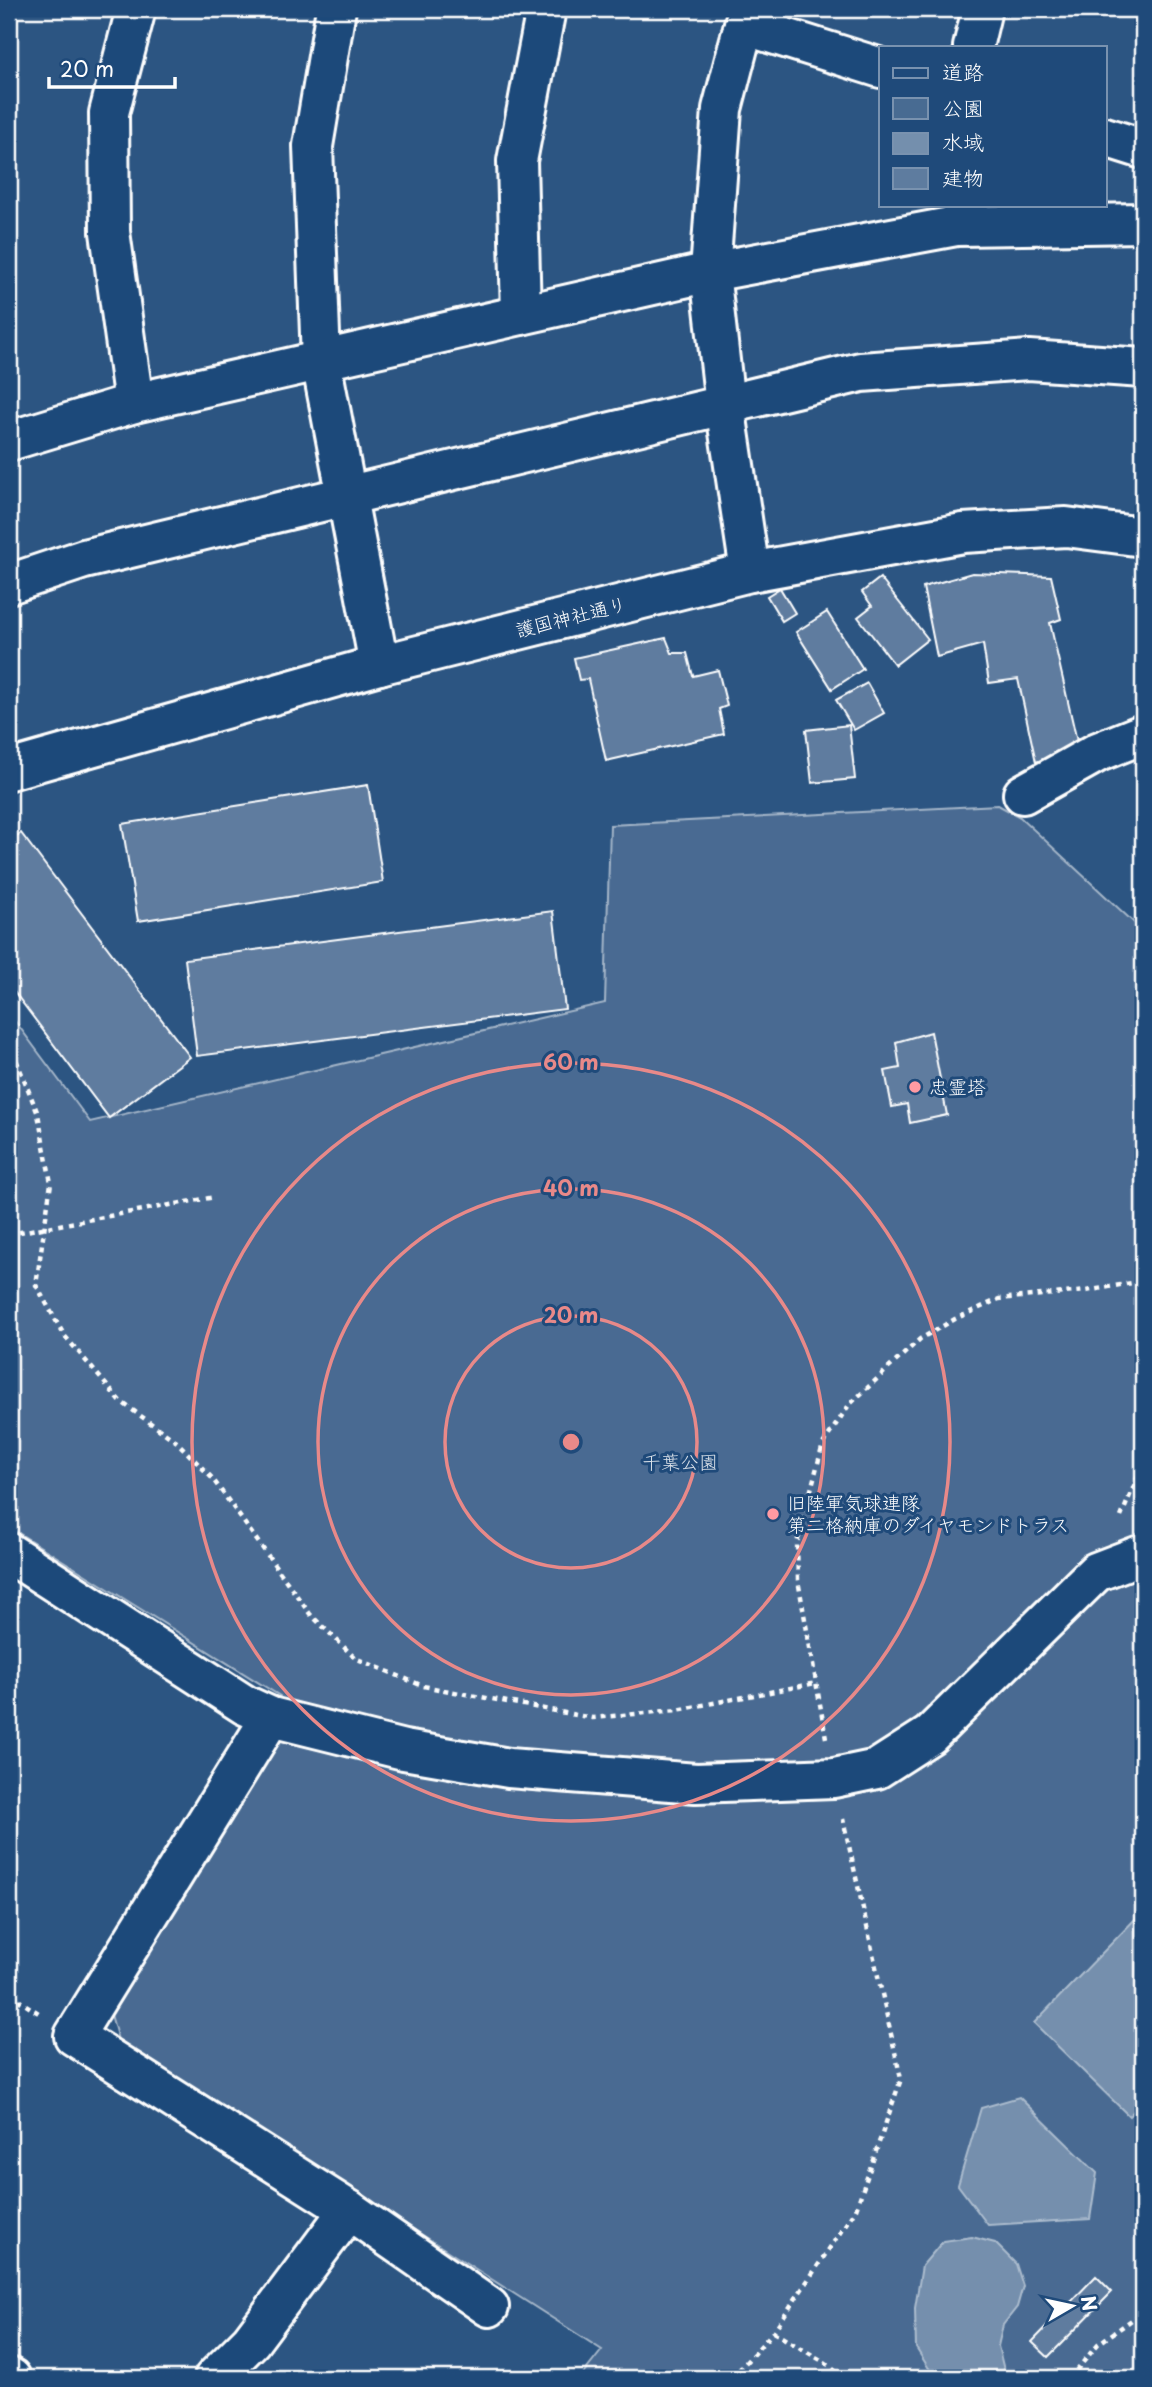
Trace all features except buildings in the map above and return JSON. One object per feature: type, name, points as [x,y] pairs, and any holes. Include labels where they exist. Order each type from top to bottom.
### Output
[{"type":"street","points":[[134,404],[110,232],[109,113],[136,9]]},
{"type":"street","points":[[336,9],[313,146],[321,360],[379,665]]},
{"type":"street","points":[[520,315],[517,162],[546,9]]},
{"type":"street","points":[[973,46],[982,9]]},
{"type":"street","points":[[750,572],[725,405],[710,272],[722,109],[746,17],[879,67]]},
{"type":"street","points":[[1106,137],[1143,149]]},
{"type":"street","points":[[9,441],[134,404],[710,272],[956,226],[1143,223]]},
{"type":"street","points":[[9,584],[85,559],[861,372],[1029,360],[1143,368]]},
{"type":"street","name":"護国神社通り","points":[[9,770],[379,665],[750,572],[963,533],[1066,527],[1143,537]]},
{"type":"street","points":[[1024,794],[1098,752],[1143,734]]},
{"type":"street","points":[[9,1553],[245,1704],[271,1717],[404,1750],[509,1768],[696,1783],[834,1778],[877,1769],[930,1735],[1096,1572],[1143,1554]]},
{"type":"street","points":[[271,1717],[74,2036],[349,2210],[489,2307]]},
{"type":"street","points":[[214,2378],[251,2341],[349,2210]]},
{"type":"path","points":[[9,1042],[38,1114],[51,1183],[36,1285],[64,1335],[120,1401],[177,1442],[212,1479],[310,1614],[355,1658],[423,1686],[592,1718],[677,1710],[816,1683]]},
{"type":"path","points":[[9,1234],[215,1197]]},
{"type":"path","points":[[732,2378],[772,2332],[856,2209],[901,2079],[834,1778],[798,1580],[797,1543],[823,1444],[849,1405],[920,1339],[955,1319],[999,1299],[1086,1292],[1143,1281]]},
{"type":"path","points":[[1070,2378],[1098,2344],[1143,2312]]},
{"type":"path","points":[[772,2332],[826,2363],[843,2378]]},
{"type":"green space","name":"千葉公園","points":[[998,805],[1020,817],[1143,931],[1143,2378],[580,2378],[602,2350],[118,2040],[107,2000],[280,1696],[9,1527],[9,1013],[90,1122],[605,1003],[610,825]]},
{"type":"water","points":[[1143,1911],[1143,2101],[1129,2116],[1034,2023]]},
{"type":"water","points":[[1019,2097],[1097,2173],[1090,2219],[988,2225],[958,2185],[981,2108]]},
{"type":"water","points":[[972,2237],[995,2243],[1016,2264],[1023,2286],[1017,2307],[1003,2325],[998,2346],[1006,2378],[935,2378],[916,2348],[915,2308],[922,2266],[943,2241]]},
{"type":"place","name":"忠霊塔","points":[[915,1087]]},
{"type":"place","name":"旧陸軍気球連隊 第二格納庫のダイヤモンドトラス","points":[[773,1514]]}]
